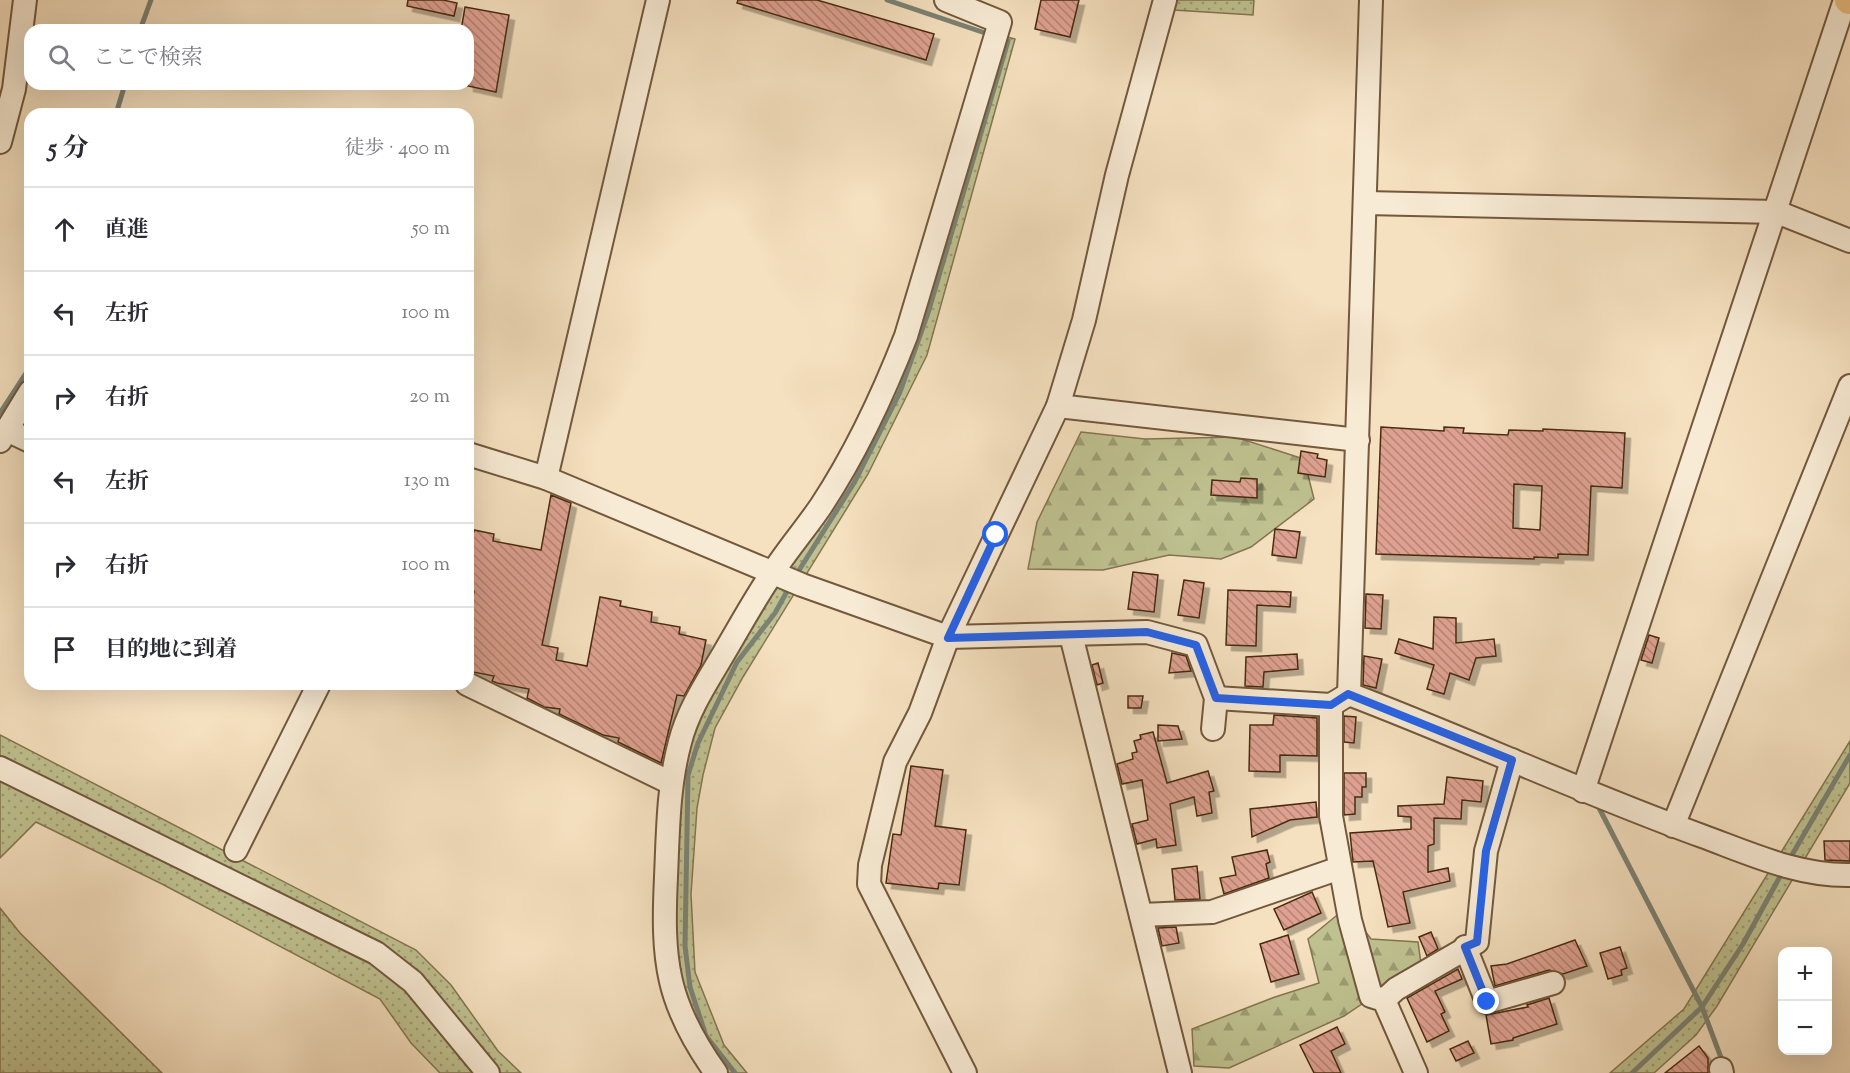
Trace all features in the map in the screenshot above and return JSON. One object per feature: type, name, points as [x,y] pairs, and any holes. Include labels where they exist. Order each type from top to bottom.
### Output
[{"type":"street","points":[[0,142],[14,89],[25,0]]},
{"type":"street","points":[[546,478],[658,0]]},
{"type":"street","points":[[716,1073],[694,1043],[670,988],[663,935],[671,783],[680,741],[693,706],[860,440],[888,382],[906,336],[1000,22],[997,10],[946,0]]},
{"type":"street","points":[[965,1073],[869,884],[870,865],[895,762],[920,713],[948,638],[1058,406],[1084,320],[1117,176],[1165,0]]},
{"type":"street","points":[[1371,0],[1358,440],[1330,816],[1350,920],[1371,996],[1384,1000],[1416,1073]]},
{"type":"street","points":[[1583,790],[1848,0]]},
{"type":"street","points":[[1365,203],[1777,212],[1850,241]]},
{"type":"street","points":[[1673,826],[1850,386]]},
{"type":"street","points":[[24,402],[3,436],[24,440]]},
{"type":"street","points":[[1058,406],[1358,440]]},
{"type":"street","points":[[474,456],[546,478],[802,585],[948,638],[1147,632],[1196,645],[1216,698],[1213,729]]},
{"type":"street","points":[[1071,635],[1180,1073]]},
{"type":"street","points":[[474,687],[671,783]]},
{"type":"street","points":[[236,850],[316,690]]},
{"type":"street","points":[[1216,698],[1340,699],[1512,760],[1673,826],[1799,871],[1850,875]]},
{"type":"street","points":[[1384,1000],[1396,989],[1477,942],[1486,851],[1512,760]]},
{"type":"street","points":[[0,768],[376,953],[414,982],[488,1073]]},
{"type":"street","points":[[1141,915],[1212,912],[1340,868]]},
{"type":"street","points":[[1465,947],[1487,1002],[1553,983]]},
{"type":"green space","points":[[1176,0],[1254,0],[1253,15],[1174,10]]},
{"type":"green space","points":[[996,34],[1015,39],[927,355],[868,474],[743,677],[715,728],[697,808],[691,894],[695,972],[724,1045],[747,1073],[722,1073],[694,1030],[664,943],[680,741],[888,382]]},
{"type":"green space","points":[[1081,432],[1145,439],[1235,437],[1304,459],[1314,499],[1251,547],[1221,559],[1169,555],[1103,570],[1028,569],[1037,522]]},
{"type":"green space","points":[[0,735],[416,950],[451,985],[498,1051],[521,1073],[440,1073],[411,1043],[380,999],[162,884],[36,822],[0,858]]},
{"type":"green space","points":[[1850,741],[1850,783],[1717,1006],[1696,1035],[1654,1073],[1610,1073],[1684,1009]]},
{"type":"green space","points":[[1347,907],[1371,939],[1418,942],[1421,964],[1344,1016],[1229,1068],[1194,1066],[1192,1029],[1275,997],[1319,983],[1308,939]]},
{"type":"green space","points":[[0,908],[20,933],[162,1073],[0,1073]]},
{"type":"building","points":[[408,0],[443,0],[457,3],[454,16],[407,6]]},
{"type":"building","points":[[738,0],[817,0],[934,34],[926,60],[737,3]]},
{"type":"building","points":[[1041,0],[1079,0],[1070,37],[1035,29]]},
{"type":"building","points":[[465,7],[509,15],[496,92],[474,87],[474,24],[462,24]]},
{"type":"building","points":[[1381,427],[1444,431],[1444,427],[1464,428],[1463,433],[1508,435],[1509,430],[1543,431],[1543,429],[1625,433],[1622,488],[1591,486],[1588,555],[1558,554],[1558,558],[1534,557],[1534,559],[1376,554]],"holes":[[[1514,484],[1542,486],[1540,530],[1513,528]]]},
{"type":"building","points":[[1301,451],[1318,454],[1317,458],[1327,460],[1325,477],[1298,473]]},
{"type":"building","points":[[1241,478],[1257,479],[1257,498],[1211,495],[1212,480],[1240,482]]},
{"type":"building","points":[[551,495],[571,503],[542,645],[558,648],[556,660],[587,666],[600,597],[621,601],[620,606],[652,612],[651,622],[680,627],[679,634],[706,640],[701,665],[684,696],[677,695],[661,763],[618,742],[619,738],[603,735],[559,714],[560,709],[544,707],[527,698],[529,689],[497,683],[492,681],[494,676],[474,672],[474,530],[494,534],[493,541],[541,550]]},
{"type":"building","points":[[1275,529],[1300,532],[1296,558],[1272,555]]},
{"type":"building","points":[[1133,572],[1158,575],[1154,612],[1128,609]]},
{"type":"building","points":[[1184,580],[1204,583],[1199,618],[1178,615]]},
{"type":"building","points":[[1228,590],[1291,592],[1290,607],[1257,605],[1256,646],[1226,645]]},
{"type":"building","points":[[1366,594],[1383,595],[1381,629],[1365,628]]},
{"type":"building","points":[[1434,617],[1456,618],[1456,643],[1494,639],[1496,656],[1476,658],[1469,680],[1450,673],[1444,694],[1427,689],[1434,665],[1395,653],[1399,639],[1433,649]]},
{"type":"building","points":[[1649,635],[1659,638],[1652,663],[1641,660]]},
{"type":"building","points":[[1172,653],[1186,656],[1191,671],[1169,673]]},
{"type":"building","points":[[1297,654],[1298,669],[1264,672],[1263,687],[1245,686],[1246,657]]},
{"type":"building","points":[[1364,656],[1382,659],[1376,688],[1363,685]]},
{"type":"building","points":[[1098,663],[1103,683],[1097,685],[1092,665]]},
{"type":"building","points":[[1128,696],[1143,696],[1141,708],[1128,708]]},
{"type":"building","points":[[1274,715],[1317,718],[1317,756],[1280,755],[1280,772],[1249,771],[1250,725],[1273,725]]},
{"type":"building","points":[[1344,716],[1356,717],[1354,743],[1344,742]]},
{"type":"building","points":[[1158,725],[1178,726],[1182,739],[1158,741]]},
{"type":"building","points":[[1153,732],[1167,783],[1208,771],[1214,791],[1209,792],[1212,813],[1197,816],[1194,797],[1170,804],[1176,845],[1157,848],[1156,839],[1137,844],[1132,824],[1148,820],[1142,780],[1122,784],[1117,764],[1133,759],[1132,753],[1137,752],[1134,741],[1141,739],[1140,735]]},
{"type":"building","points":[[911,766],[943,770],[935,826],[966,830],[959,885],[939,883],[938,889],[886,883],[893,834],[901,835]]},
{"type":"building","points":[[1344,773],[1366,773],[1366,787],[1362,787],[1362,797],[1355,797],[1355,814],[1344,815]]},
{"type":"building","points":[[1447,777],[1483,781],[1481,802],[1462,800],[1461,819],[1434,818],[1434,844],[1428,846],[1428,872],[1448,868],[1450,881],[1403,892],[1410,923],[1388,927],[1373,861],[1353,862],[1350,833],[1411,829],[1411,817],[1398,816],[1398,806],[1444,804]]},
{"type":"building","points":[[1316,802],[1317,817],[1290,820],[1252,837],[1250,809]]},
{"type":"building","points":[[1824,841],[1850,841],[1850,861],[1825,860]]},
{"type":"building","points":[[1267,850],[1270,862],[1266,864],[1269,878],[1224,894],[1220,878],[1236,875],[1232,857]]},
{"type":"building","points":[[1197,866],[1200,899],[1175,900],[1172,869]]},
{"type":"building","points":[[1312,892],[1321,913],[1284,930],[1274,909]]},
{"type":"building","points":[[1176,927],[1179,943],[1162,946],[1158,928]]},
{"type":"building","points":[[1431,932],[1438,949],[1427,956],[1419,937]]},
{"type":"building","points":[[1288,935],[1299,974],[1271,982],[1260,944]]},
{"type":"building","points":[[1575,940],[1587,966],[1563,974],[1549,970],[1495,986],[1491,966],[1507,964]]},
{"type":"building","points":[[1620,947],[1627,968],[1621,970],[1622,975],[1608,979],[1600,953]]},
{"type":"building","points":[[1458,969],[1462,979],[1435,991],[1445,1012],[1441,1014],[1449,1031],[1427,1042],[1407,998]]},
{"type":"building","points":[[1549,998],[1557,1024],[1513,1038],[1513,1040],[1491,1044],[1486,1015],[1528,1007],[1527,1005]]},
{"type":"building","points":[[1337,1027],[1345,1044],[1331,1051],[1341,1073],[1314,1073],[1300,1045]]},
{"type":"building","points":[[1468,1041],[1474,1053],[1456,1061],[1450,1049]]},
{"type":"building","points":[[1699,1046],[1708,1058],[1708,1073],[1665,1073]]},
{"type":"waterway","points":[[142,24],[151,0]]},
{"type":"waterway","points":[[887,0],[991,35]]},
{"type":"waterway","points":[[796,575],[854,483],[900,392],[928,313],[1008,41],[1000,38]]},
{"type":"waterway","points":[[118,108],[123,90]]},
{"type":"waterway","points":[[0,413],[24,376]]},
{"type":"waterway","points":[[735,1073],[706,1036],[690,987],[685,946],[688,775],[698,743],[737,662],[775,613],[790,586]]},
{"type":"waterway","points":[[1789,860],[1850,755]]},
{"type":"waterway","points":[[1597,804],[1702,1007],[1723,1063]]},
{"type":"waterway","points":[[1632,1073],[1702,1007],[1743,944],[1783,871]]},
{"type":"route","points":[[996,535],[948,638],[1147,632],[1196,645],[1216,698],[1331,705],[1348,694],[1512,760],[1486,851],[1477,942],[1465,947],[1487,1002]]}]
